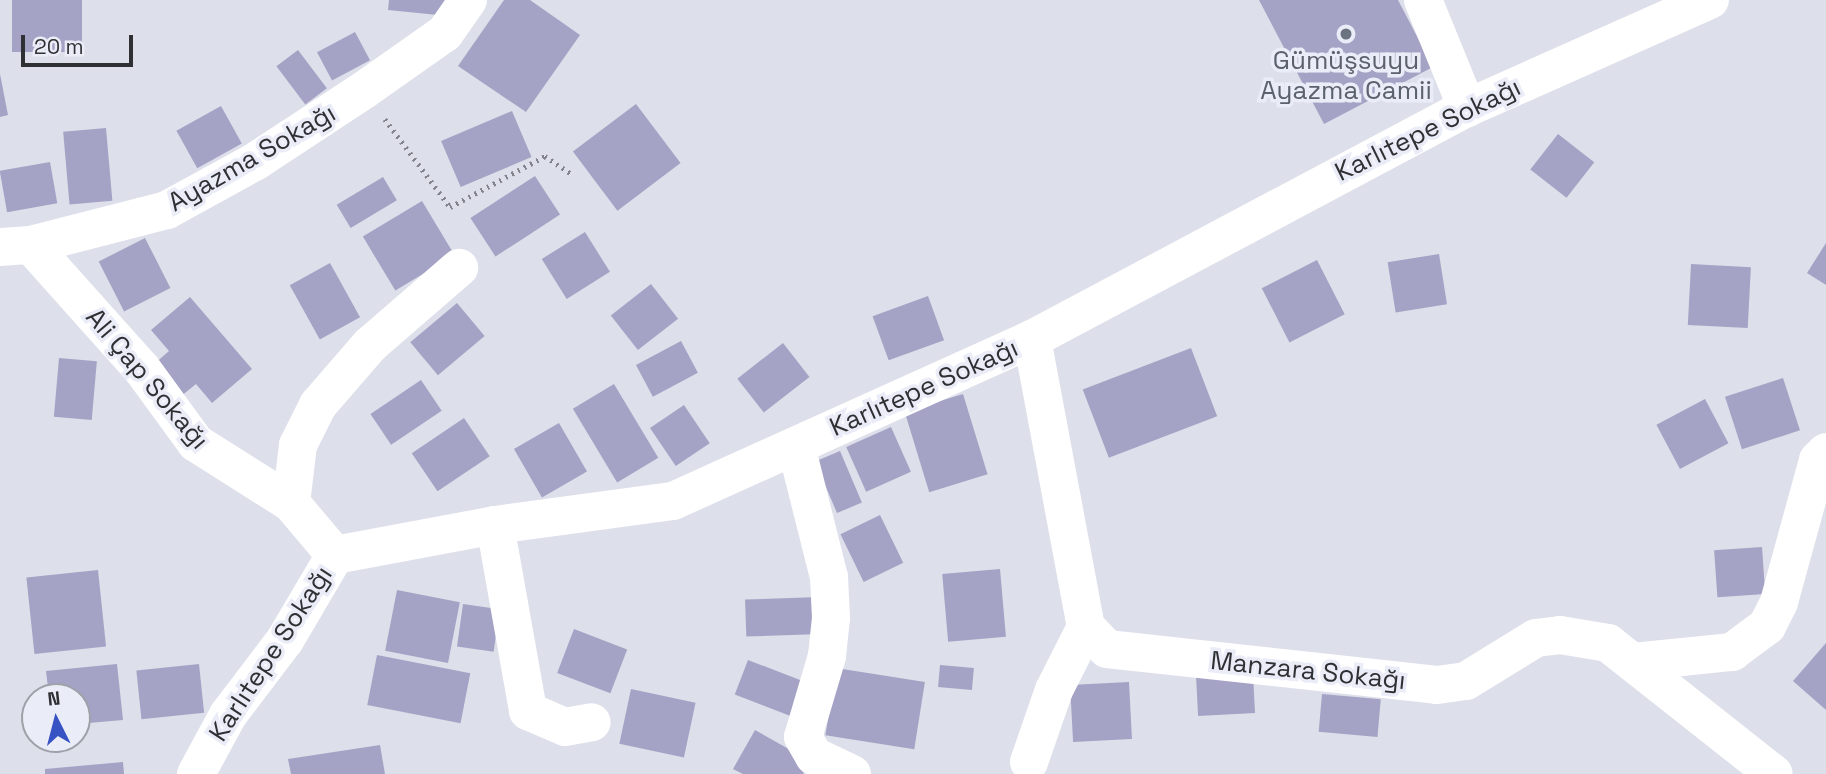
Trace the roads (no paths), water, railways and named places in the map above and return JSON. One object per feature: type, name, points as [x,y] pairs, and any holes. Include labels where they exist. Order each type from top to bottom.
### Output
[{"type":"street","name":"Ayazma Sokağı","points":[[8,247],[167,210],[256,161],[364,90],[445,33],[468,0]]},
{"type":"street","points":[[1423,0],[1467,108]]},
{"type":"street","name":"Karlıtepe Sokağı","points":[[196,774],[228,715],[285,640],[335,555],[495,525],[673,501],[1032,339],[1467,108],[1710,0]]},
{"type":"street","name":"Ali Çap Sokağı","points":[[8,247],[142,369],[196,443],[236,472],[291,503],[335,555]]},
{"type":"street","points":[[291,503],[298,445],[318,405],[370,345],[459,268]]},
{"type":"street","points":[[1029,762],[1054,690],[1086,627],[1032,339]]},
{"type":"street","points":[[796,446],[829,577],[831,618],[827,656],[803,737],[805,748],[814,756],[852,774]]},
{"type":"street","points":[[1633,662],[1732,652],[1768,626],[1779,602],[1818,460],[1826,452]]},
{"type":"street","points":[[495,525],[528,711],[565,727],[592,722]]},
{"type":"street","name":"Manzara Sokağı","points":[[1086,627],[1107,649],[1437,685],[1466,681],[1536,638],[1560,635],[1608,643],[1756,769]]},
{"type":"place","name":"Gümüşsuyu Ayazma Camii","points":[[1346,34]]}]
